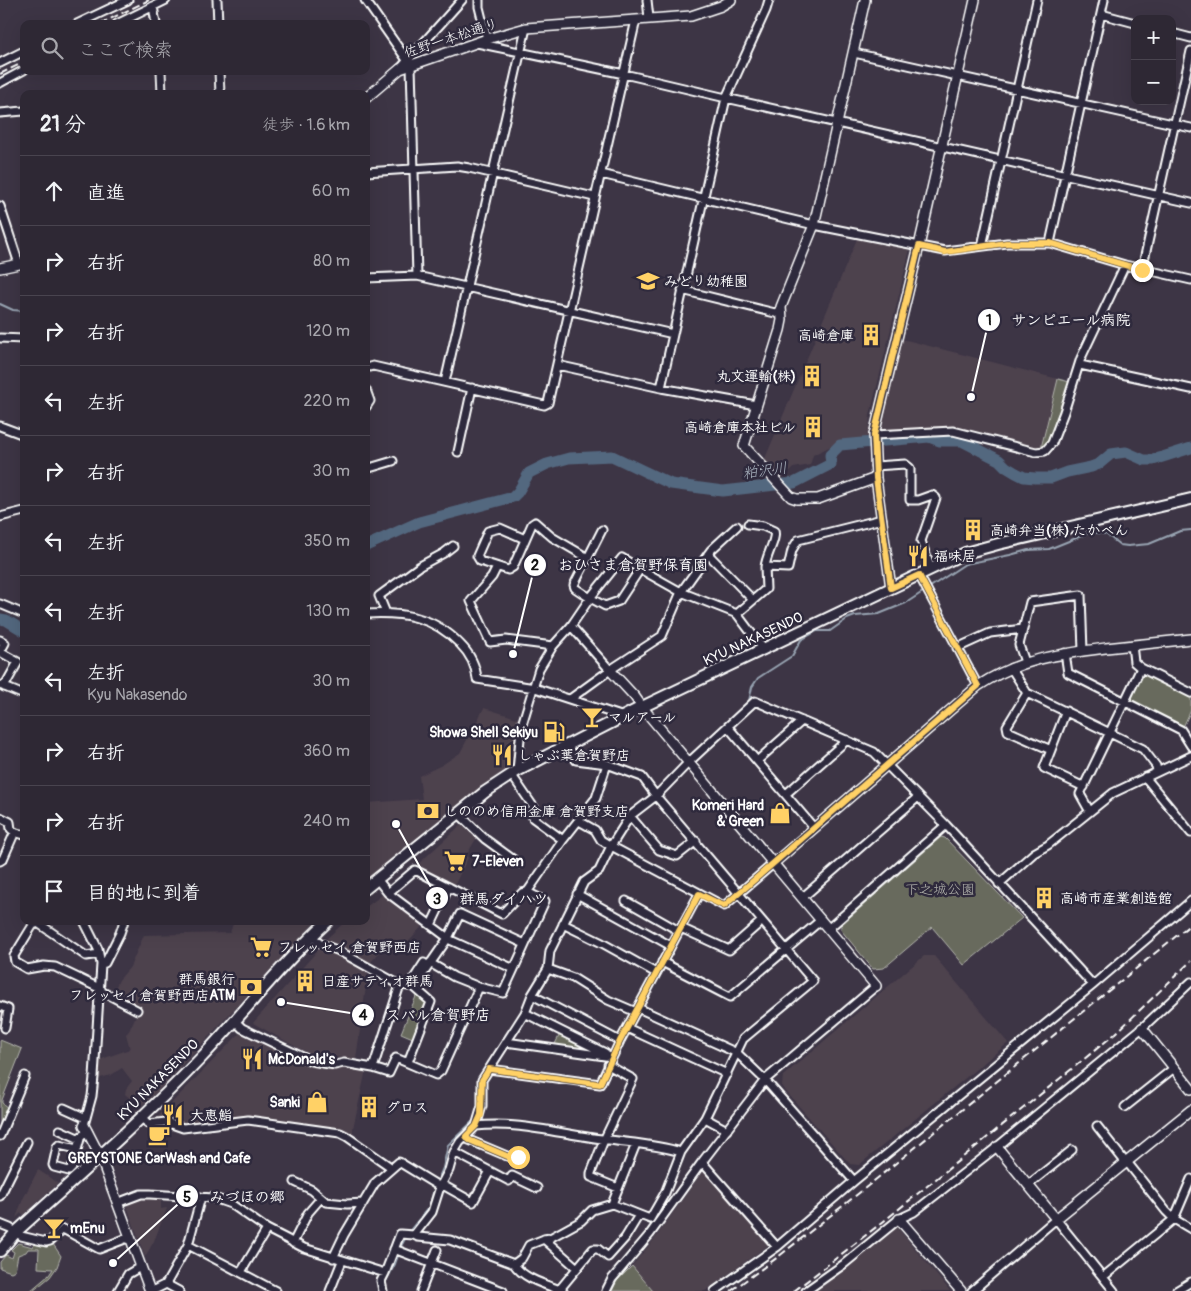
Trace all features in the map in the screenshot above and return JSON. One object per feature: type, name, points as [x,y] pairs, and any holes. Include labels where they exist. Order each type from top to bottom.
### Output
[{"type":"main road","name":"KYU NAKASENDO","points":[[370,885],[458,813],[514,772],[642,707],[965,553],[1191,499]]},
{"type":"main road","name":"KYU NAKASENDO","points":[[0,1251],[16,1232],[141,1118],[200,1059],[324,925]]},
{"type":"street","points":[[86,20],[128,0]]},
{"type":"street","points":[[125,20],[166,0]]},
{"type":"street","points":[[217,0],[218,20]]},
{"type":"street","points":[[365,0],[409,63],[417,276]]},
{"type":"street","points":[[409,63],[462,0]]},
{"type":"street","points":[[479,0],[487,40]]},
{"type":"street","points":[[647,0],[649,18]]},
{"type":"street","name":"佐野一本松通り","points":[[370,94],[409,63],[526,28],[691,16],[722,6],[732,0]]},
{"type":"street","points":[[661,388],[726,98],[769,0]]},
{"type":"street","points":[[865,0],[814,225],[783,303],[780,330],[744,446],[790,497],[804,500],[818,498],[876,478]]},
{"type":"street","points":[[891,588],[876,478],[874,441],[975,0]]},
{"type":"street","points":[[982,246],[1037,0]]},
{"type":"street","points":[[1050,243],[1104,0]]},
{"type":"street","points":[[153,6],[155,20]]},
{"type":"street","points":[[1101,14],[1131,22]]},
{"type":"street","points":[[370,367],[374,366],[544,405],[548,403],[636,20]]},
{"type":"street","points":[[445,382],[526,28]]},
{"type":"street","points":[[1176,34],[1191,38]]},
{"type":"street","points":[[476,43],[624,74],[1191,203]]},
{"type":"street","points":[[1142,270],[1191,51]]},
{"type":"street","points":[[0,63],[20,53]]},
{"type":"street","points":[[854,53],[1191,128]]},
{"type":"street","points":[[0,82],[20,72]]},
{"type":"street","points":[[161,75],[162,90]]},
{"type":"street","points":[[219,75],[220,90]]},
{"type":"street","points":[[0,113],[20,111]]},
{"type":"street","points":[[370,172],[457,166],[594,197]]},
{"type":"street","points":[[600,174],[703,200],[945,252],[1006,243],[1050,243],[1142,270],[1191,280]]},
{"type":"street","points":[[0,206],[20,258]]},
{"type":"street","points":[[0,268],[20,263]]},
{"type":"street","points":[[874,441],[953,431],[1041,453],[1049,448],[1081,358],[1125,265]]},
{"type":"street","points":[[370,278],[417,276],[673,334]]},
{"type":"street","points":[[682,290],[775,313],[781,311]]},
{"type":"street","points":[[0,338],[20,339]]},
{"type":"street","points":[[557,365],[661,388],[756,406]]},
{"type":"street","points":[[1080,365],[1191,388]]},
{"type":"street","points":[[458,452],[472,388]]},
{"type":"street","points":[[0,426],[20,434]]},
{"type":"street","points":[[370,468],[393,461]]},
{"type":"street","points":[[875,466],[905,464],[910,468],[910,500],[918,500],[932,494],[936,498],[921,541],[931,569]]},
{"type":"street","points":[[0,517],[20,512]]},
{"type":"street","points":[[765,567],[788,568],[792,550],[798,540],[882,519]]},
{"type":"street","points":[[526,539],[500,528],[488,531],[477,556],[480,561],[508,570],[513,567],[526,539],[532,524],[535,522],[552,537],[588,558]]},
{"type":"street","points":[[737,614],[766,589],[766,559],[776,536],[774,531],[763,526],[748,524]]},
{"type":"street","points":[[570,699],[662,636],[681,592],[708,554],[737,526]]},
{"type":"street","points":[[602,530],[574,584],[575,588],[605,606],[620,601],[640,569]]},
{"type":"street","points":[[386,613],[379,596],[408,573],[453,546]]},
{"type":"street","points":[[708,554],[753,600]]},
{"type":"street","points":[[563,840],[533,818],[536,812],[514,772],[521,728],[535,688],[539,669],[553,646],[571,626],[590,598],[622,558],[681,592],[737,614],[764,650]]},
{"type":"street","points":[[497,567],[492,577],[471,602],[490,642],[506,640],[526,641],[553,646]]},
{"type":"street","points":[[919,575],[978,686]]},
{"type":"street","points":[[1025,662],[1019,645],[1030,602],[1081,595],[1083,651]]},
{"type":"street","points":[[0,604],[20,612]]},
{"type":"street","points":[[370,614],[386,613],[424,619],[435,624],[448,632],[467,652],[477,678],[535,688],[625,717]]},
{"type":"street","points":[[571,626],[635,697],[876,986],[765,1080],[650,1234],[612,1280],[606,1291]]},
{"type":"street","points":[[957,648],[990,633],[1023,630]]},
{"type":"street","points":[[579,821],[595,830],[602,840],[611,846],[724,906],[978,686],[1025,662],[1066,653],[1191,639]]},
{"type":"street","points":[[0,640],[5,643],[0,652],[18,662],[2,686],[20,693]]},
{"type":"street","points":[[1132,645],[1134,662],[1141,668],[1191,694]]},
{"type":"street","points":[[1066,653],[1068,674],[1181,730],[1191,746]]},
{"type":"street","points":[[1011,668],[1027,693],[1144,750],[1156,766],[1157,771]]},
{"type":"street","points":[[1089,810],[1080,794],[1141,668]]},
{"type":"street","points":[[1027,693],[1007,726],[1008,731],[1051,750]]},
{"type":"street","points":[[412,1235],[432,1212],[440,1186],[449,1170],[454,1152],[476,1126],[481,1115],[482,1080],[525,1014],[532,995],[548,969],[550,951],[584,882],[599,871],[611,846],[630,816],[656,796],[689,762],[755,701],[874,752],[946,825],[1093,985]]},
{"type":"street","points":[[1066,711],[1044,768],[1084,787]]},
{"type":"street","points":[[757,760],[802,721]]},
{"type":"street","points":[[728,727],[814,828]]},
{"type":"street","points":[[786,794],[846,740]]},
{"type":"street","points":[[514,1264],[522,1258],[529,1245],[550,1238],[581,1221],[592,1210],[612,1204],[650,1219],[665,1193],[681,1152],[706,1118],[743,1039],[813,981],[642,777],[607,764],[576,760],[567,744]]},
{"type":"street","points":[[999,884],[1034,853],[1048,845],[1089,810],[1113,793],[1190,757]]},
{"type":"street","points":[[388,892],[415,870],[502,914],[522,893],[527,892],[563,840],[596,798],[607,764]]},
{"type":"street","points":[[1145,777],[1191,832]]},
{"type":"street","points":[[802,898],[918,797]]},
{"type":"street","points":[[458,813],[485,839],[518,863]]},
{"type":"street","points":[[630,816],[659,850],[677,856],[696,841]]},
{"type":"street","points":[[0,817],[10,822],[11,829],[20,834]]},
{"type":"street","points":[[828,928],[946,825]]},
{"type":"street","points":[[0,861],[3,859],[16,833]]},
{"type":"street","points":[[377,879],[388,892],[448,938],[514,969]]},
{"type":"street","points":[[431,925],[449,888]]},
{"type":"street","points":[[427,963],[454,978],[503,993],[545,901],[527,892]]},
{"type":"street","points":[[578,894],[671,946]]},
{"type":"street","points":[[489,1069],[600,1084],[620,1041],[699,894]]},
{"type":"street","points":[[626,901],[680,930],[729,950],[762,921]]},
{"type":"street","points":[[715,1291],[777,1247],[854,1181],[1093,985],[1191,901]]},
{"type":"street","points":[[312,936],[319,943],[339,951],[400,985],[409,986],[448,938],[460,914],[525,944]]},
{"type":"street","points":[[662,962],[730,997],[821,920]]},
{"type":"street","points":[[563,924],[656,973]]},
{"type":"street","points":[[33,925],[14,956],[15,962],[27,970],[44,966],[55,967],[137,1010]]},
{"type":"street","points":[[41,925],[86,956],[99,954]]},
{"type":"street","points":[[77,1149],[86,1125],[92,1096],[101,990],[102,964],[86,925]]},
{"type":"street","points":[[102,964],[105,963],[123,925]]},
{"type":"street","points":[[408,1062],[431,1002],[414,987],[427,963]]},
{"type":"street","points":[[548,969],[573,978],[608,1000],[637,1010],[737,1053],[765,1080],[854,1181]]},
{"type":"street","points":[[806,1291],[844,1264],[899,1220],[914,1212],[997,1147],[1142,1028],[1191,982]]},
{"type":"street","points":[[373,1068],[400,985]]},
{"type":"street","points":[[235,1021],[242,1028],[311,1061],[335,1064],[344,1063],[389,1073],[396,1058],[436,1075],[441,1071],[479,987]]},
{"type":"street","points":[[532,995],[620,1041]]},
{"type":"street","points":[[0,1006],[8,1009],[5,1028]]},
{"type":"street","points":[[525,1014],[612,1057]]},
{"type":"street","points":[[627,1028],[727,1074]]},
{"type":"street","points":[[1142,1028],[1191,1089]]},
{"type":"street","points":[[506,1042],[612,1057]]},
{"type":"street","points":[[608,1065],[633,1079],[590,1172],[591,1177],[618,1188]]},
{"type":"street","points":[[1125,1107],[1174,1068]]},
{"type":"street","points":[[0,1136],[25,1076]]},
{"type":"street","points":[[64,1108],[86,1125],[100,1156],[140,1267],[151,1291],[166,1284],[188,1245],[201,1197]]},
{"type":"street","points":[[972,1291],[1056,1219],[1191,1110]]},
{"type":"street","points":[[141,1118],[149,1124],[166,1122],[183,1128],[248,1120],[340,1133],[392,1168]]},
{"type":"street","points":[[706,1118],[727,1130]]},
{"type":"street","points":[[476,1126],[494,1124],[604,1140],[620,1140],[636,1144],[662,1146],[681,1152]]},
{"type":"street","points":[[1097,1126],[1174,1219],[1191,1229]]},
{"type":"street","points":[[60,1130],[80,1140]]},
{"type":"street","points":[[466,1136],[469,1140],[507,1156],[518,1157]]},
{"type":"street","points":[[0,1196],[26,1142]]},
{"type":"street","points":[[612,1204],[636,1144]]},
{"type":"street","points":[[997,1147],[1114,1291]]},
{"type":"street","points":[[1028,1185],[1072,1150]]},
{"type":"street","points":[[454,1152],[509,1181],[512,1176],[537,1188]]},
{"type":"street","points":[[333,1258],[344,1235],[375,1183],[399,1162],[440,1186],[473,1202],[490,1171]]},
{"type":"street","points":[[702,1162],[777,1247]]},
{"type":"street","points":[[1103,1277],[1174,1219],[1191,1179]]},
{"type":"street","points":[[295,1182],[312,1190],[326,1202],[363,1203]]},
{"type":"street","points":[[117,1203],[141,1194],[214,1198],[231,1204],[267,1229],[293,1243],[342,1261],[385,1273]]},
{"type":"street","points":[[293,1243],[308,1214],[321,1198]]},
{"type":"street","points":[[383,1291],[381,1280],[400,1234],[450,1240],[514,1264],[518,1271],[547,1288],[562,1290],[593,1249],[598,1249],[608,1257],[626,1238],[638,1215]]},
{"type":"street","points":[[899,1220],[961,1291]]},
{"type":"street","points":[[0,1224],[21,1236],[46,1242],[50,1241],[63,1229],[99,1249],[130,1237]]},
{"type":"street","points":[[241,1272],[267,1229]]},
{"type":"street","points":[[544,1239],[577,1268]]},
{"type":"street","points":[[188,1245],[241,1272],[262,1288],[276,1291]]},
{"type":"street","points":[[394,1249],[502,1291]]},
{"type":"street","points":[[421,1291],[437,1250]]},
{"type":"street","points":[[330,1291],[342,1261]]},
{"type":"street","points":[[118,1291],[128,1274],[140,1267]]},
{"type":"street","points":[[1176,1291],[1191,1282]]},
{"type":"street","points":[[166,1284],[179,1291]]},
{"type":"shaded area","points":[[857,239],[910,249],[870,415],[868,440],[839,442],[813,455],[810,465],[793,468],[790,471],[772,470],[764,461]]},
{"type":"shaded area","points":[[902,339],[1058,379],[1041,448],[979,432],[950,427],[882,432],[883,416]]},
{"type":"shaded area","points":[[484,708],[520,719],[513,768],[370,881],[370,803],[422,799],[419,776],[442,765],[460,753]]},
{"type":"shaded area","points":[[463,823],[477,837],[466,856],[468,858],[453,888],[415,867]]},
{"type":"shaded area","points":[[385,893],[426,922],[400,950],[390,941],[369,964],[324,941],[342,925],[370,925],[370,904]]},
{"type":"shaded area","points":[[233,925],[312,925],[158,1091],[140,1107],[125,1094],[132,1081],[122,1068],[111,1075],[100,1078],[98,1076],[99,1060],[130,1049],[126,1034],[139,1009],[112,994],[119,980],[130,967],[144,935],[230,933]]},
{"type":"shaded area","points":[[320,948],[368,971],[356,1059],[311,1055],[253,1023]]},
{"type":"shaded area","points":[[924,956],[934,956],[1008,1043],[859,1165],[850,1164],[782,1087],[783,1076]]},
{"type":"shaded area","points":[[242,1031],[310,1064],[345,1066],[366,1070],[353,1128],[353,1137],[342,1131],[246,1117],[183,1124],[154,1121]]},
{"type":"shaded area","points":[[38,1170],[58,1183],[24,1215],[21,1213],[16,1218],[23,1199]]},
{"type":"shaded area","points":[[706,1170],[769,1242],[767,1246],[705,1291],[653,1291],[632,1266],[656,1237],[702,1172]]},
{"type":"shaded area","points":[[142,1196],[161,1196],[161,1209],[167,1208],[154,1241],[145,1257],[126,1203]]},
{"type":"shaded area","points":[[896,1226],[950,1291],[811,1291]]},
{"type":"green space","points":[[1058,379],[1070,382],[1047,443],[1041,448]]},
{"type":"green space","points":[[1145,674],[1191,696],[1191,710],[1183,727],[1132,703],[1131,699],[1142,675]]},
{"type":"green space","name":"下之城公園","points":[[941,837],[945,838],[1022,918],[964,965],[932,927],[884,968],[873,969],[841,930],[841,925]]},
{"type":"green space","points":[[417,994],[428,1005],[415,1039],[401,1033]]},
{"type":"green space","points":[[560,1034],[600,1053],[554,1046]]},
{"type":"green space","points":[[0,1040],[22,1049],[2,1100],[2,1103],[9,1109],[0,1132]]},
{"type":"green space","points":[[18,1243],[33,1247],[35,1243],[53,1244],[61,1256],[57,1267],[50,1277],[33,1291],[30,1291],[49,1275],[53,1269],[38,1268],[39,1249],[28,1249],[26,1252],[18,1255],[15,1270],[11,1272],[0,1268],[0,1262],[6,1255],[12,1258],[14,1252],[11,1250]]},
{"type":"green space","points":[[632,1266],[653,1291],[612,1291],[617,1281]]},
{"type":"waterway","points":[[687,288],[706,204]]},
{"type":"waterway","points":[[820,223],[829,224]]},
{"type":"waterway","points":[[987,241],[1046,239]]},
{"type":"waterway","points":[[1054,240],[1106,256]]},
{"type":"waterway","points":[[961,246],[976,243]]},
{"type":"waterway","points":[[681,312],[685,295]]},
{"type":"waterway","points":[[0,304],[13,310],[20,311]]},
{"type":"waterway","name":"粕沢川","points":[[370,544],[419,522],[513,497],[529,473],[547,464],[569,458],[612,456],[671,484],[723,491],[794,483],[831,464],[830,455],[840,445],[929,437],[940,441],[962,441],[999,460],[1016,473],[1024,477],[1035,478],[1051,478],[1067,472],[1091,467],[1099,464],[1111,454],[1126,452],[1144,460],[1153,460],[1191,448]]},
{"type":"waterway","points":[[739,711],[749,701],[752,687],[758,678],[792,656],[801,640],[817,631],[830,631],[847,619],[855,616],[879,614],[906,603],[965,564],[1028,550],[1049,549],[1091,532],[1106,534],[1120,545],[1128,546],[1149,544],[1180,531],[1191,530]]},
{"type":"waterway","name":"粕沢川","points":[[0,619],[6,620],[20,629]]},
{"type":"waterway","points":[[628,814],[676,771]]},
{"type":"waterway","points":[[603,855],[614,835]]},
{"type":"waterway","points":[[579,884],[583,878],[598,866]]},
{"type":"waterway","points":[[535,984],[546,964]]},
{"type":"waterway","points":[[486,1068],[524,1008]]},
{"type":"waterway","points":[[437,1182],[443,1168],[448,1145],[475,1119]]},
{"type":"waterway","points":[[408,1233],[429,1207],[435,1186]]},
{"type":"waterway","points":[[400,1248],[406,1237]]},
{"type":"waterway","points":[[384,1285],[399,1253]]},
{"type":"railway","points":[[108,20],[149,0]]},
{"type":"railway","points":[[0,74],[20,64]]},
{"type":"railway","points":[[731,1291],[778,1257],[859,1193],[1191,924]]},
{"type":"railway","points":[[794,1291],[884,1221],[1115,1034],[1191,961]]},
{"type":"place","name":"みどり幼稚園","points":[[648,281]]},
{"type":"place","name":"高崎倉庫","points":[[871,335]]},
{"type":"place","name":"丸文運輸(株)","points":[[812,376]]},
{"type":"place","name":"サンピエール病院","points":[[971,397]]},
{"type":"place","name":"高崎倉庫本社ビル","points":[[813,427]]},
{"type":"place","name":"高崎弁当(株) たかべん","points":[[973,530]]},
{"type":"place","name":"福味居","points":[[918,556]]},
{"type":"place","name":"おひさま倉賀野保育園","points":[[513,654]]},
{"type":"place","name":"マルアール","points":[[592,717]]},
{"type":"place","name":"Showa Shell Sekiyu","points":[[554,732]]},
{"type":"place","name":"しゃぶ葉倉賀野店","points":[[502,755]]},
{"type":"place","name":"しののめ信用金庫 倉賀野支店","points":[[428,811]]},
{"type":"place","name":"Komeri Hard & Green","points":[[780,813]]},
{"type":"place","name":"群馬ダイハツ","points":[[396,824]]},
{"type":"place","name":"7-Eleven","points":[[455,861]]},
{"type":"place","name":"高崎市産業創造館","points":[[1044,898]]},
{"type":"place","name":"フレッセイ 倉賀野西店","points":[[261,947]]},
{"type":"place","name":"日産サティオ群馬","points":[[305,981]]},
{"type":"place","name":"群馬銀行 フレッセイ倉賀野西店ATM","points":[[251,987]]},
{"type":"place","name":"スバル倉賀野店","points":[[281,1002]]},
{"type":"place","name":"McDonald's","points":[[252,1059]]},
{"type":"place","name":"Sanki","points":[[317,1102]]},
{"type":"place","name":"グロス","points":[[369,1107]]},
{"type":"place","name":"大恵鮨","points":[[173,1115]]},
{"type":"place","name":"GREYSTONE CarWash and Cafe","points":[[159,1135]]},
{"type":"place","name":"mEnu","points":[[54,1228]]},
{"type":"place","name":"みづほの郷","points":[[113,1263]]},
{"type":"route","points":[[518,1157],[507,1156],[469,1140],[466,1136],[476,1126],[481,1115],[482,1080],[489,1069],[600,1084],[620,1041],[699,894],[724,906],[978,686],[919,575],[891,588],[876,478],[874,435],[919,246],[945,252],[1006,243],[1050,243],[1142,270]]}]
